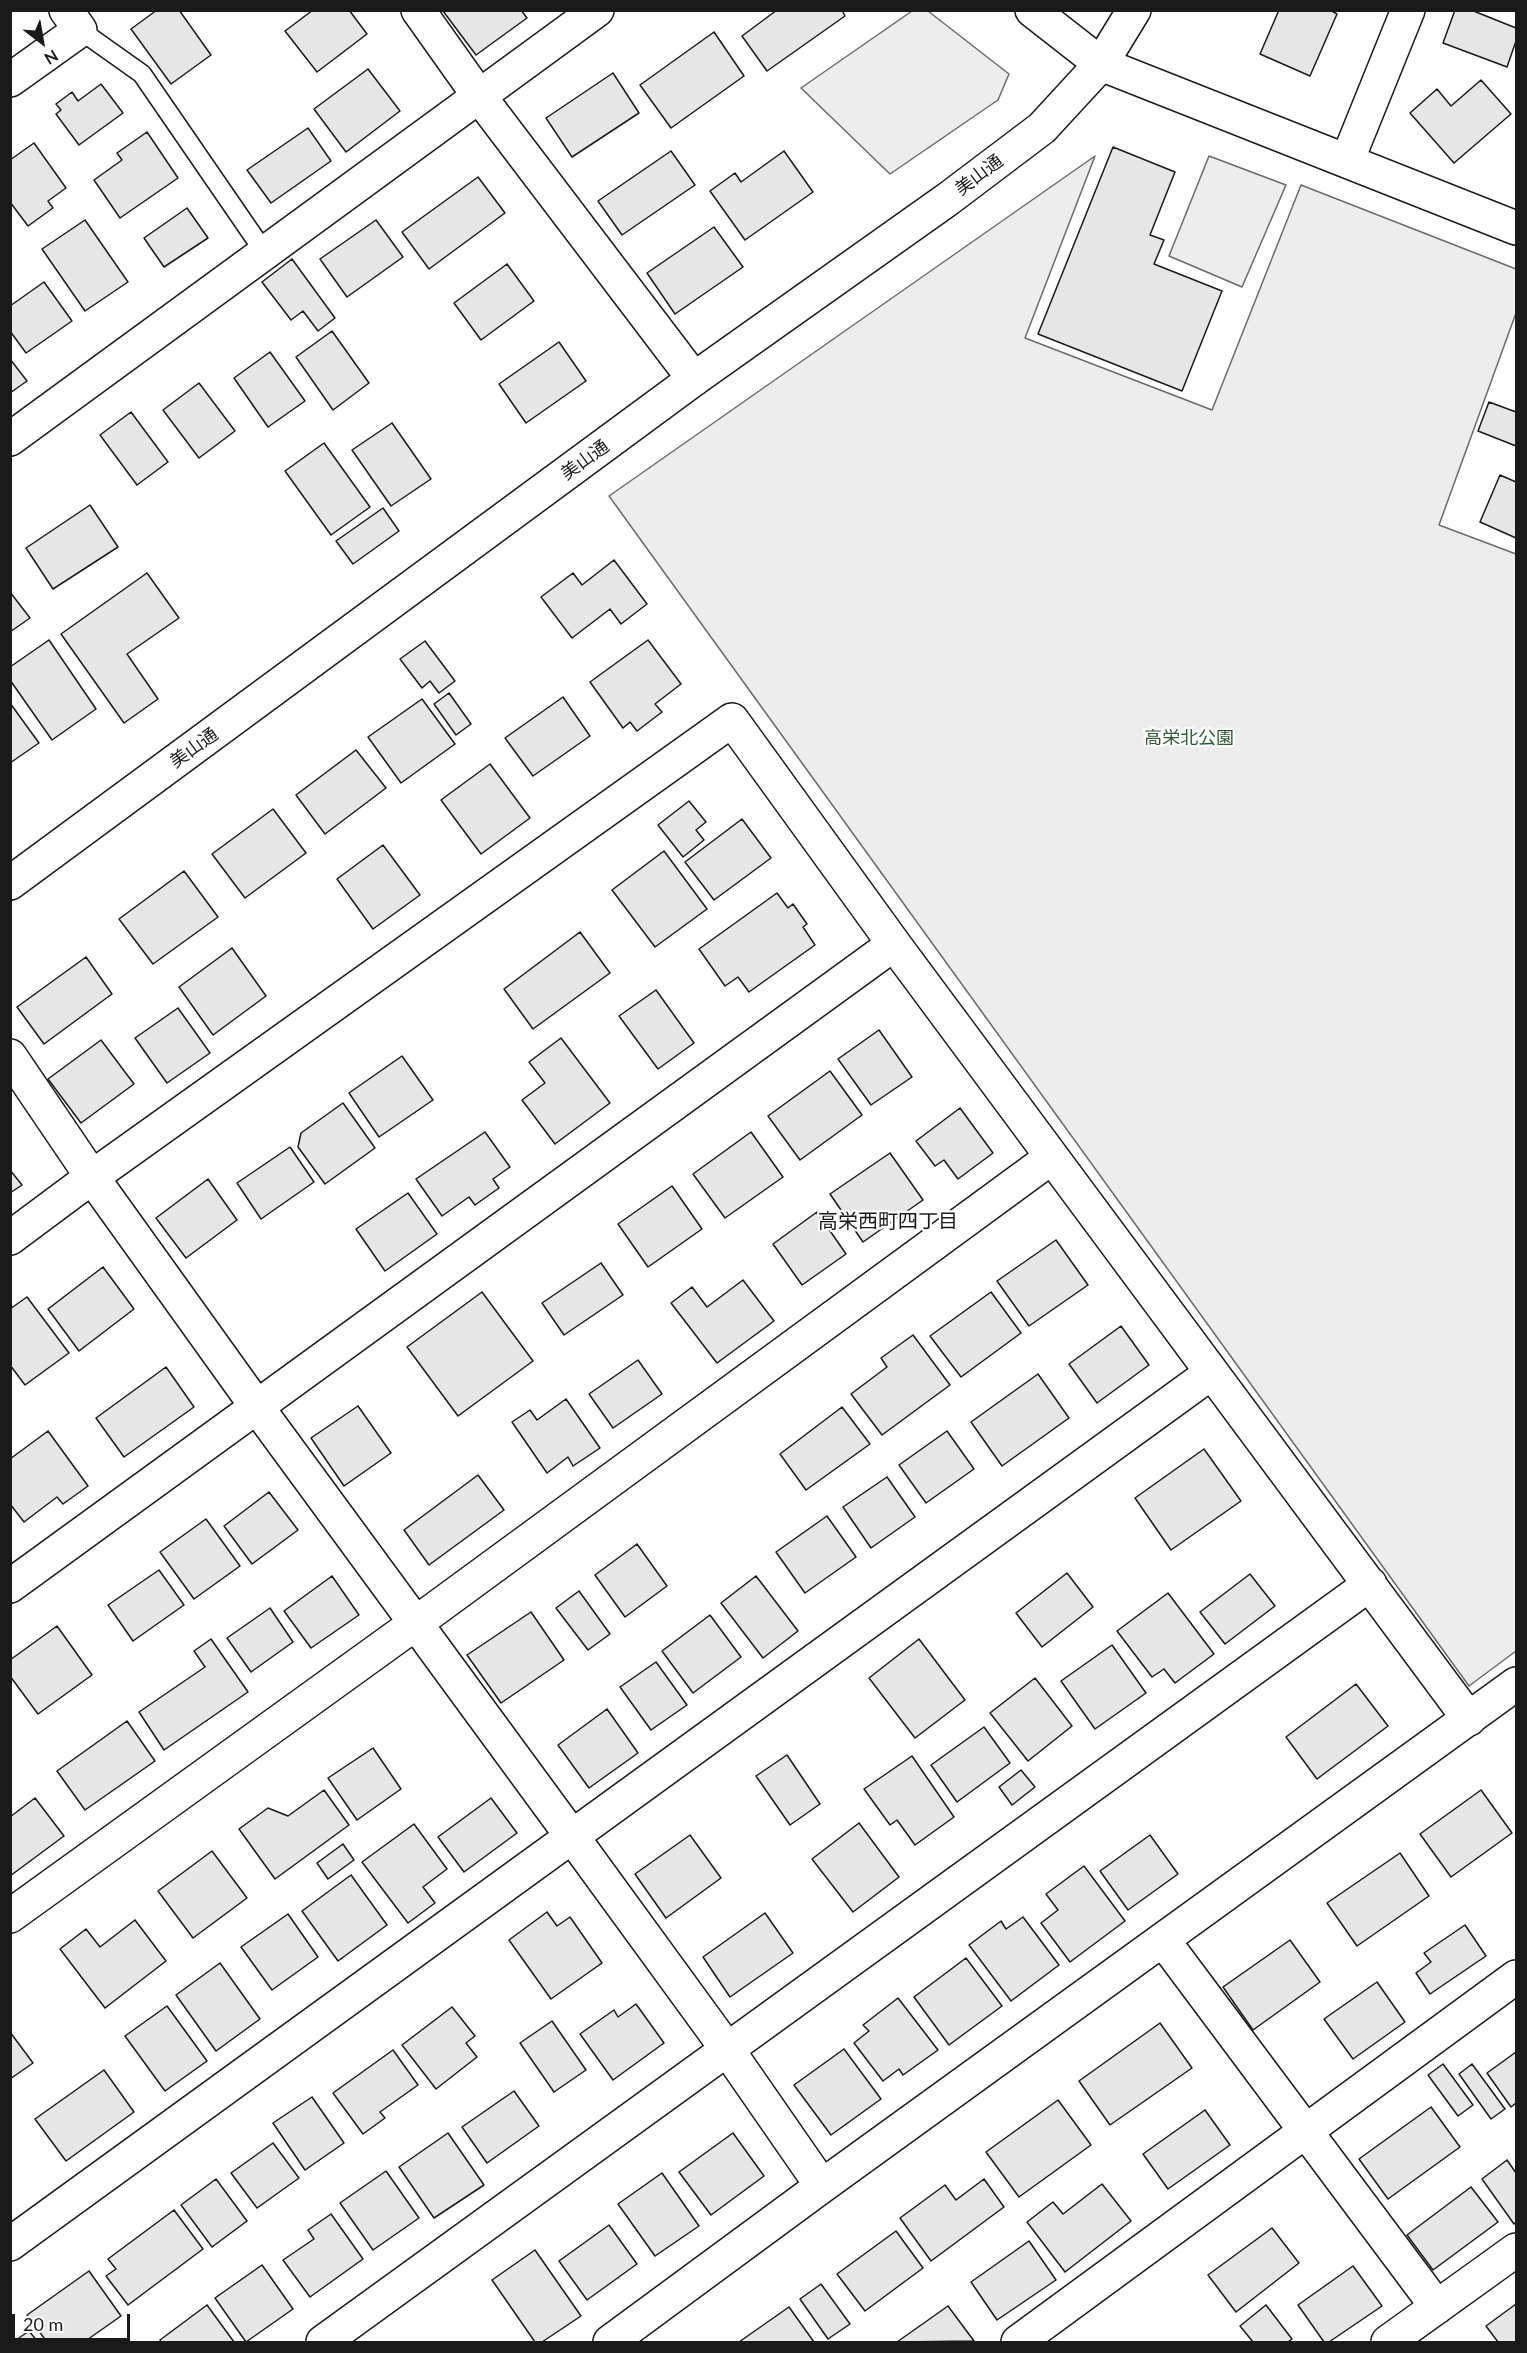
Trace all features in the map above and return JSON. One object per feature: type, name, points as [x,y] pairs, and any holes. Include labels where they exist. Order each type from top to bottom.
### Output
[{"type":"street","points":[[418,10],[478,96],[694,379]]},
{"type":"street","points":[[10,440],[597,10]]},
{"type":"street","points":[[1032,10],[1101,64],[1516,228]]},
{"type":"street","name":"美山通","points":[[10,884],[694,379],[948,199],[1042,128],[1101,64],[1134,10]]},
{"type":"street","points":[[1347,161],[1408,10]]},
{"type":"street","points":[[10,80],[73,20]]},
{"type":"street","points":[[10,1238],[732,720],[894,944],[1469,1719]]},
{"type":"street","points":[[10,1586],[894,944]]},
{"type":"street","points":[[10,1056],[92,1177],[257,1407],[727,2049],[822,2186]]},
{"type":"street","points":[[10,1916],[416,1623],[1052,1157]]},
{"type":"street","points":[[10,2244],[1211,1372]]},
{"type":"street","points":[[323,2343],[1370,1584]]},
{"type":"street","points":[[610,2343],[822,2186],[1516,1684]]},
{"type":"street","points":[[1163,1940],[1437,2307]]},
{"type":"street","points":[[1018,2343],[1516,1977]]},
{"type":"street","points":[[1388,2343],[1516,2250]]},
{"type":"lane","points":[[73,20],[142,74],[265,252]]},
{"type":"shaded area","points":[[912,11],[928,11],[1009,74],[998,100],[890,174],[801,88]]},
{"type":"shaded area","name":"高栄北公園","points":[[1095,156],[1025,338],[1212,410],[1301,185],[1516,269],[1516,313],[1439,525],[1516,554],[1516,1651],[1469,1686],[609,496]]},
{"type":"shaded area","points":[[1209,156],[1286,185],[1242,287],[1169,256]]},
{"type":"building","points":[[157,10],[179,10],[211,55],[171,84],[131,29]]},
{"type":"building","points":[[313,10],[349,10],[367,34],[317,72],[285,31]]},
{"type":"building","points":[[521,10],[527,18],[476,55],[443,11]]},
{"type":"building","points":[[777,10],[842,10],[845,16],[767,71],[742,36]]},
{"type":"building","points":[[1279,10],[1330,10],[1337,14],[1310,76],[1260,54]]},
{"type":"building","points":[[1455,10],[1471,10],[1516,28],[1516,41],[1507,67],[1443,43]]},
{"type":"building","points":[[714,32],[744,76],[671,128],[640,85]]},
{"type":"building","points":[[368,69],[400,111],[346,152],[314,109]]},
{"type":"building","points":[[613,73],[639,113],[572,157],[546,118]]},
{"type":"building","points":[[1481,80],[1511,114],[1454,163],[1410,113],[1437,89],[1451,106]]},
{"type":"building","points":[[101,84],[123,113],[79,145],[56,114],[61,110],[56,104],[72,92],[78,101]]},
{"type":"building","points":[[308,128],[331,161],[271,203],[247,170]]},
{"type":"building","points":[[147,132],[178,178],[120,218],[94,180],[122,160],[117,153]]},
{"type":"building","points":[[34,143],[66,188],[48,201],[53,208],[28,226],[10,202],[10,160]]},
{"type":"building","points":[[1113,147],[1175,172],[1150,235],[1164,240],[1154,264],[1222,291],[1182,391],[1038,334]]},
{"type":"building","points":[[671,151],[695,185],[622,235],[598,201]]},
{"type":"building","points":[[784,151],[813,192],[745,240],[710,191],[735,173],[741,182]]},
{"type":"building","points":[[478,177],[505,213],[429,269],[402,232]]},
{"type":"building","points":[[187,208],[208,238],[164,267],[144,238]]},
{"type":"building","points":[[85,220],[128,282],[85,311],[42,249]]},
{"type":"building","points":[[376,220],[403,257],[347,297],[320,259]]},
{"type":"building","points":[[714,227],[743,267],[675,314],[647,273]]},
{"type":"building","points":[[292,259],[335,318],[318,331],[303,311],[291,320],[262,282]]},
{"type":"building","points":[[507,264],[534,301],[481,340],[454,303]]},
{"type":"building","points":[[44,282],[72,321],[26,353],[10,331],[10,306]]},
{"type":"building","points":[[332,331],[369,383],[333,410],[296,357]]},
{"type":"building","points":[[559,342],[586,381],[526,423],[499,384]]},
{"type":"building","points":[[270,352],[305,401],[268,427],[234,378]]},
{"type":"building","points":[[10,359],[27,381],[10,393]]},
{"type":"building","points":[[199,383],[235,431],[199,458],[163,410]]},
{"type":"building","points":[[1489,402],[1516,412],[1516,446],[1478,431]]},
{"type":"building","points":[[131,412],[168,462],[137,485],[100,435]]},
{"type":"building","points":[[392,423],[431,479],[391,506],[352,450]]},
{"type":"building","points":[[324,443],[370,507],[331,535],[285,471]]},
{"type":"building","points":[[1500,475],[1516,482],[1516,538],[1480,522]]},
{"type":"building","points":[[90,505],[118,547],[53,589],[26,548]]},
{"type":"building","points":[[383,508],[399,531],[353,564],[336,541]]},
{"type":"building","points":[[614,560],[647,604],[621,624],[610,609],[572,638],[541,597],[573,573],[582,585]]},
{"type":"building","points":[[147,573],[179,618],[127,654],[158,699],[124,723],[61,634]]},
{"type":"building","points":[[10,592],[30,618],[10,632]]},
{"type":"building","points":[[49,640],[96,709],[52,740],[10,680],[10,667]]},
{"type":"building","points":[[648,640],[681,684],[655,704],[662,712],[637,731],[630,722],[623,728],[590,682]]},
{"type":"building","points":[[425,641],[455,681],[439,693],[430,681],[422,688],[400,659]]},
{"type":"building","points":[[449,693],[471,724],[456,735],[434,704]]},
{"type":"building","points":[[563,697],[590,736],[533,776],[505,738]]},
{"type":"building","points":[[422,699],[455,744],[401,783],[368,737]]},
{"type":"building","points":[[10,703],[39,743],[10,763]]},
{"type":"building","points":[[356,750],[386,788],[325,834],[296,795]]},
{"type":"building","points":[[490,764],[530,818],[481,854],[441,800]]},
{"type":"building","points":[[689,801],[706,822],[696,830],[704,840],[683,857],[658,825]]},
{"type":"building","points":[[273,809],[306,853],[245,898],[212,854]]},
{"type":"building","points":[[742,819],[771,858],[714,900],[685,862]]},
{"type":"building","points":[[383,845],[420,895],[373,929],[337,879]]},
{"type":"building","points":[[664,851],[707,909],[655,947],[612,890]]},
{"type":"building","points":[[184,871],[218,917],[153,964],[119,919]]},
{"type":"building","points":[[777,893],[788,908],[793,904],[807,924],[803,927],[815,945],[749,992],[738,977],[725,986],[699,949]]},
{"type":"building","points":[[580,932],[610,973],[533,1029],[504,989]]},
{"type":"building","points":[[232,948],[266,996],[213,1035],[179,987]]},
{"type":"building","points":[[86,957],[112,994],[44,1044],[17,1007]]},
{"type":"building","points":[[656,990],[694,1043],[658,1069],[619,1016]]},
{"type":"building","points":[[178,1008],[210,1053],[167,1083],[135,1038]]},
{"type":"building","points":[[879,1030],[912,1077],[871,1105],[838,1059]]},
{"type":"building","points":[[561,1038],[610,1103],[555,1144],[522,1100],[545,1083],[529,1062]]},
{"type":"building","points":[[101,1040],[134,1084],[81,1123],[48,1079]]},
{"type":"building","points":[[402,1056],[433,1100],[379,1137],[349,1093]]},
{"type":"building","points":[[830,1071],[862,1115],[800,1160],[768,1116]]},
{"type":"building","points":[[343,1103],[375,1148],[325,1184],[298,1147],[301,1133]]},
{"type":"building","points":[[960,1108],[993,1153],[958,1179],[944,1160],[935,1166],[916,1141]]},
{"type":"building","points":[[485,1132],[510,1167],[493,1179],[499,1188],[475,1205],[469,1197],[442,1216],[416,1179]]},
{"type":"building","points":[[751,1132],[783,1177],[725,1218],[693,1174]]},
{"type":"building","points":[[290,1147],[314,1182],[261,1219],[237,1183]]},
{"type":"building","points":[[890,1153],[923,1200],[863,1242],[830,1194]]},
{"type":"building","points":[[10,1170],[22,1185],[10,1193]]},
{"type":"building","points":[[208,1179],[237,1220],[186,1258],[156,1218]]},
{"type":"building","points":[[672,1186],[702,1229],[648,1267],[618,1224]]},
{"type":"building","points":[[408,1193],[437,1234],[385,1271],[356,1229]]},
{"type":"building","points":[[817,1212],[846,1254],[802,1285],[773,1244]]},
{"type":"building","points":[[1056,1240],[1088,1285],[1029,1326],[997,1281]]},
{"type":"building","points":[[601,1263],[623,1295],[564,1335],[542,1303]]},
{"type":"building","points":[[103,1267],[134,1309],[79,1351],[48,1309]]},
{"type":"building","points":[[743,1280],[774,1321],[717,1363],[671,1303],[692,1287],[707,1307]]},
{"type":"building","points":[[482,1292],[533,1361],[458,1416],[407,1347]]},
{"type":"building","points":[[991,1292],[1021,1333],[961,1377],[930,1336]]},
{"type":"building","points":[[27,1297],[69,1353],[25,1385],[10,1365],[10,1309]]},
{"type":"building","points":[[1121,1326],[1149,1365],[1097,1403],[1069,1364]]},
{"type":"building","points":[[913,1335],[950,1385],[882,1435],[851,1394],[887,1367],[881,1358]]},
{"type":"building","points":[[638,1360],[662,1394],[613,1428],[589,1394]]},
{"type":"building","points":[[166,1367],[194,1407],[124,1457],[96,1418]]},
{"type":"building","points":[[1038,1374],[1069,1418],[1002,1466],[971,1422]]},
{"type":"building","points":[[566,1399],[600,1448],[573,1466],[568,1457],[547,1473],[512,1422],[530,1410],[537,1420]]},
{"type":"building","points":[[358,1406],[391,1453],[344,1486],[311,1438]]},
{"type":"building","points":[[842,1407],[870,1444],[806,1490],[780,1454]]},
{"type":"building","points":[[48,1431],[88,1486],[63,1504],[57,1497],[24,1522],[10,1504],[10,1459]]},
{"type":"building","points":[[947,1431],[974,1469],[926,1503],[899,1465]]},
{"type":"building","points":[[1204,1449],[1241,1501],[1171,1550],[1135,1498]]},
{"type":"building","points":[[478,1475],[504,1510],[429,1565],[404,1530]]},
{"type":"building","points":[[887,1477],[915,1517],[871,1548],[843,1507]]},
{"type":"building","points":[[269,1492],[298,1530],[252,1564],[224,1526]]},
{"type":"building","points":[[827,1516],[856,1557],[805,1593],[776,1552]]},
{"type":"building","points":[[206,1519],[240,1566],[194,1599],[160,1552]]},
{"type":"building","points":[[637,1544],[667,1586],[625,1617],[595,1575]]},
{"type":"building","points":[[159,1570],[184,1605],[133,1641],[108,1605]]},
{"type":"building","points":[[1067,1573],[1093,1607],[1042,1647],[1016,1613]]},
{"type":"building","points":[[1250,1574],[1275,1606],[1225,1644],[1200,1612]]},
{"type":"building","points":[[332,1576],[359,1615],[311,1648],[284,1611]]},
{"type":"building","points":[[756,1576],[798,1631],[763,1658],[721,1603]]},
{"type":"building","points":[[579,1591],[610,1634],[588,1650],[556,1608]]},
{"type":"building","points":[[1168,1593],[1214,1654],[1175,1683],[1164,1669],[1152,1677],[1117,1631]]},
{"type":"building","points":[[270,1608],[293,1642],[251,1672],[227,1638]]},
{"type":"building","points":[[531,1612],[564,1660],[501,1703],[467,1655]]},
{"type":"building","points":[[710,1615],[741,1657],[693,1693],[662,1651]]},
{"type":"building","points":[[57,1626],[92,1675],[38,1714],[10,1676],[10,1660]]},
{"type":"building","points":[[211,1639],[248,1692],[164,1750],[139,1712],[205,1667],[194,1651]]},
{"type":"building","points":[[919,1639],[965,1700],[915,1738],[869,1678]]},
{"type":"building","points":[[1112,1645],[1146,1693],[1095,1729],[1061,1681]]},
{"type":"building","points":[[656,1662],[687,1705],[651,1730],[620,1687]]},
{"type":"building","points":[[1035,1678],[1072,1726],[1028,1761],[990,1713]]},
{"type":"building","points":[[1356,1684],[1388,1726],[1317,1779],[1286,1737]]},
{"type":"building","points":[[607,1709],[638,1753],[589,1788],[558,1745]]},
{"type":"building","points":[[127,1721],[155,1761],[85,1810],[57,1771]]},
{"type":"building","points":[[984,1727],[1010,1763],[957,1802],[931,1765]]},
{"type":"building","points":[[373,1748],[401,1789],[357,1820],[328,1778]]},
{"type":"building","points":[[787,1755],[820,1804],[790,1825],[756,1776]]},
{"type":"building","points":[[912,1756],[954,1817],[915,1845],[897,1820],[890,1825],[864,1789]]},
{"type":"building","points":[[1021,1770],[1035,1787],[1012,1805],[999,1787]]},
{"type":"building","points":[[324,1790],[349,1825],[275,1879],[239,1829],[268,1808],[288,1816]]},
{"type":"building","points":[[1481,1790],[1512,1833],[1451,1877],[1420,1834]]},
{"type":"building","points":[[35,1798],[64,1836],[10,1876],[10,1817]]},
{"type":"building","points":[[491,1798],[517,1833],[464,1872],[438,1837]]},
{"type":"building","points":[[859,1823],[899,1877],[853,1912],[812,1859]]},
{"type":"building","points":[[414,1824],[447,1869],[423,1887],[435,1903],[408,1923],[362,1862]]},
{"type":"building","points":[[690,1835],[721,1878],[666,1918],[635,1874]]},
{"type":"building","points":[[1150,1835],[1178,1874],[1128,1910],[1100,1871]]},
{"type":"building","points":[[343,1844],[354,1860],[328,1879],[317,1863]]},
{"type":"building","points":[[212,1851],[247,1898],[193,1938],[158,1891]]},
{"type":"building","points":[[1400,1853],[1429,1896],[1357,1946],[1327,1903]]},
{"type":"building","points":[[1084,1866],[1125,1921],[1070,1962],[1041,1923],[1058,1910],[1046,1894]]},
{"type":"building","points":[[351,1875],[387,1925],[338,1961],[302,1911]]},
{"type":"building","points":[[547,1912],[557,1926],[570,1917],[602,1963],[551,1999],[509,1940]]},
{"type":"building","points":[[765,1913],[793,1953],[730,1997],[703,1957]]},
{"type":"building","points":[[288,1914],[318,1957],[272,1990],[241,1947]]},
{"type":"building","points":[[1023,1917],[1059,1965],[1011,2001],[969,1945],[1001,1921],[1006,1929]]},
{"type":"building","points":[[135,1920],[166,1961],[105,2008],[60,1949],[86,1929],[100,1947]]},
{"type":"building","points":[[1465,1925],[1486,1956],[1430,1994],[1416,1973],[1431,1962],[1424,1953]]},
{"type":"building","points":[[1290,1940],[1320,1982],[1253,2030],[1223,1987]]},
{"type":"building","points":[[966,1958],[1002,2006],[949,2045],[914,1997]]},
{"type":"building","points":[[220,1963],[260,2019],[216,2051],[176,1995]]},
{"type":"building","points":[[1377,1982],[1405,2022],[1353,2059],[1324,2019]]},
{"type":"building","points":[[898,1998],[938,2050],[903,2075],[899,2069],[883,2081],[854,2043],[869,2031],[863,2025]]},
{"type":"building","points":[[636,2004],[664,2043],[613,2080],[580,2034],[614,2010],[618,2017]]},
{"type":"building","points":[[167,2006],[207,2061],[165,2091],[125,2036]]},
{"type":"building","points":[[452,2007],[475,2036],[466,2043],[477,2057],[436,2089],[402,2045]]},
{"type":"building","points":[[552,2021],[586,2070],[554,2092],[520,2043]]},
{"type":"building","points":[[1160,2023],[1192,2068],[1110,2125],[1079,2081]]},
{"type":"building","points":[[10,2032],[33,2063],[10,2079]]},
{"type":"building","points":[[844,2049],[881,2099],[831,2135],[794,2085]]},
{"type":"building","points":[[393,2050],[418,2085],[380,2112],[385,2118],[363,2134],[333,2093]]},
{"type":"building","points":[[1516,2052],[1516,2103],[1511,2107],[1487,2073]]},
{"type":"building","points":[[1443,2064],[1473,2105],[1458,2116],[1428,2075]]},
{"type":"building","points":[[1472,2064],[1505,2109],[1491,2119],[1459,2074]]},
{"type":"building","points":[[104,2070],[134,2112],[66,2161],[35,2119]]},
{"type":"building","points":[[514,2091],[539,2126],[487,2163],[462,2127]]},
{"type":"building","points":[[312,2097],[344,2143],[305,2170],[273,2123]]},
{"type":"building","points":[[1058,2100],[1091,2145],[1019,2197],[986,2152]]},
{"type":"building","points":[[1431,2107],[1460,2147],[1388,2199],[1359,2159]]},
{"type":"building","points":[[1205,2110],[1230,2145],[1168,2189],[1143,2154]]},
{"type":"building","points":[[448,2133],[484,2185],[434,2218],[399,2167]]},
{"type":"building","points":[[733,2133],[764,2176],[711,2215],[679,2172]]},
{"type":"building","points":[[273,2143],[299,2178],[257,2208],[231,2173]]},
{"type":"building","points":[[1507,2160],[1516,2173],[1516,2222],[1514,2224],[1482,2179]]},
{"type":"building","points":[[386,2171],[419,2218],[373,2250],[340,2203]]},
{"type":"building","points":[[662,2173],[699,2226],[655,2256],[618,2204]]},
{"type":"building","points":[[216,2179],[247,2221],[212,2247],[181,2205]]},
{"type":"building","points":[[984,2179],[1004,2207],[931,2261],[900,2218],[945,2185],[956,2200]]},
{"type":"building","points":[[1102,2184],[1131,2221],[1065,2272],[1027,2222],[1053,2202],[1063,2214]]},
{"type":"building","points":[[1471,2187],[1498,2222],[1433,2270],[1407,2235]]},
{"type":"building","points":[[174,2210],[203,2249],[128,2305],[106,2276],[116,2269],[108,2259]]},
{"type":"building","points":[[331,2214],[363,2259],[310,2297],[283,2260],[314,2239],[308,2230]]},
{"type":"building","points":[[609,2225],[637,2264],[587,2300],[559,2261]]},
{"type":"building","points":[[1272,2228],[1299,2263],[1236,2312],[1208,2275]]},
{"type":"building","points":[[896,2231],[923,2268],[865,2311],[837,2274]]},
{"type":"building","points":[[1029,2241],[1056,2280],[997,2320],[971,2282]]},
{"type":"building","points":[[535,2250],[581,2316],[542,2342],[535,2342],[492,2280]]},
{"type":"building","points":[[262,2265],[293,2309],[246,2342],[215,2298]]},
{"type":"building","points":[[1353,2266],[1382,2306],[1329,2342],[1324,2342],[1298,2305]]},
{"type":"building","points":[[89,2271],[121,2316],[84,2342],[47,2342],[27,2315]]},
{"type":"building","points":[[821,2284],[850,2324],[828,2339],[800,2299]]},
{"type":"building","points":[[1516,2304],[1516,2342],[1498,2342],[1486,2326]]},
{"type":"building","points":[[207,2305],[234,2342],[161,2342],[160,2340]]},
{"type":"building","points":[[1266,2305],[1292,2339],[1288,2342],[1253,2342],[1240,2326]]},
{"type":"building","points":[[948,2306],[974,2341],[897,2342]]},
{"type":"building","points":[[789,2307],[814,2342],[739,2342]]},
{"type":"building","points":[[29,2331],[38,2342],[13,2342]]},
{"type":"district","name":"高栄西町四丁目","points":[[888,1222]]}]
